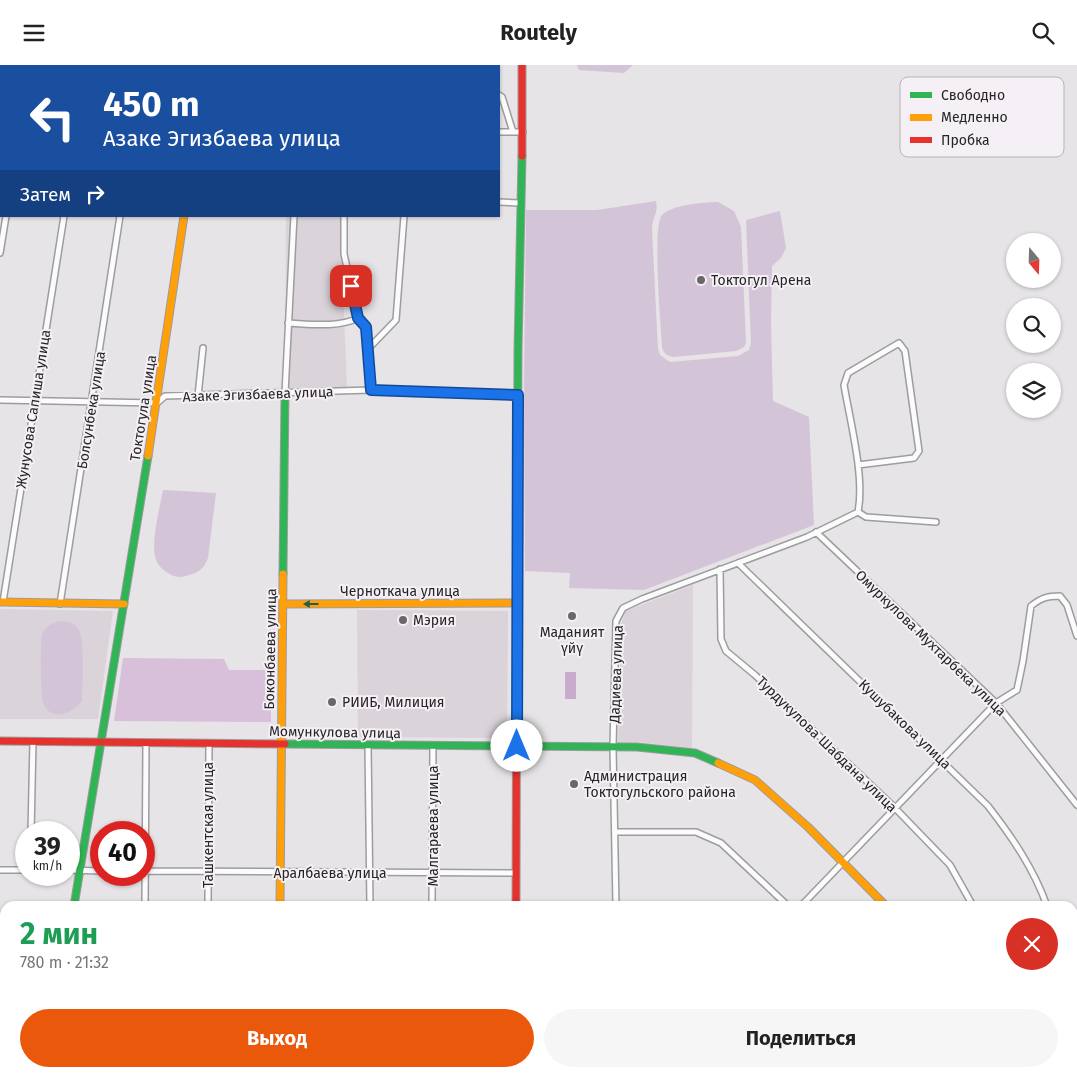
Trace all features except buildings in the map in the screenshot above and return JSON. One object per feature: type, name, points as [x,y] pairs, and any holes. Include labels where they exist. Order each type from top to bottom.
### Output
[{"type":"street","points":[[516,901],[518,395],[520,203],[523,132],[522,65]]},
{"type":"street","points":[[500,96],[513,132]]},
{"type":"street","points":[[500,132],[523,132]]},
{"type":"street","points":[[500,202],[520,203]]},
{"type":"street","points":[[0,253],[6,217]]},
{"type":"street","name":"Жунусова Сапиша улица","points":[[1,602],[64,217]]},
{"type":"street","name":"Болсунбека улица","points":[[60,604],[120,217]]},
{"type":"street","name":"Токтогула улица","points":[[80,870],[157,403],[184,217]]},
{"type":"street","points":[[285,393],[294,217]]},
{"type":"street","points":[[344,217],[344,254],[358,318],[366,327],[371,390]]},
{"type":"street","points":[[368,349],[396,320],[404,217]]},
{"type":"street","points":[[288,323],[334,324],[358,318]]},
{"type":"street","points":[[858,465],[914,459],[919,451],[905,351],[899,343],[848,373],[844,385],[858,465],[861,498],[858,512],[866,517],[936,522]]},
{"type":"street","points":[[198,396],[203,348]]},
{"type":"street","name":"Азаке Эгизбаева улица","points":[[0,401],[157,403],[165,396],[371,390],[518,395]]},
{"type":"street","name":"Боконбаева улица","points":[[280,901],[285,393]]},
{"type":"street","name":"Дадиева улица","points":[[616,901],[614,747],[616,621],[622,608],[816,532],[858,512]]},
{"type":"street","name":"Омуркулова Мухтарбека улица","points":[[816,532],[996,703],[1077,805]]},
{"type":"street","name":"Кушубакова улица","points":[[738,563],[942,759],[988,806],[1013,838],[1045,901]]},
{"type":"street","name":"Турдукулова Шабдана улица","points":[[720,569],[721,639],[726,651],[755,675],[895,808],[950,865],[970,901]]},
{"type":"street","points":[[806,901],[996,703],[1017,690],[1031,606],[1047,596],[1060,596],[1067,605],[1077,636]]},
{"type":"street","points":[[1,602],[124,604]]},
{"type":"street","name":"Черноткача улица","points":[[283,604],[517,603]]},
{"type":"street","name":"Момункулова улица","points":[[0,741],[637,747],[694,753],[755,780],[808,827],[881,901]]},
{"type":"street","points":[[31,821],[33,741]]},
{"type":"street","points":[[145,821],[146,743]]},
{"type":"street","name":"Ташкентская улица","points":[[208,901],[209,743]]},
{"type":"street","points":[[368,745],[370,901]]},
{"type":"street","name":"Малгараева улица","points":[[432,901],[433,745]]},
{"type":"street","points":[[615,832],[696,832],[722,843],[783,901]]},
{"type":"street","points":[[0,870],[15,870]]},
{"type":"street","points":[[80,870],[90,870]]},
{"type":"street","name":"Аралбаева улица","points":[[155,871],[516,873]]},
{"type":"street","name":"Токтогула улица","points":[[75,901],[77,886]]},
{"type":"street","points":[[145,886],[145,901]]},
{"type":"shaded area","points":[[577,65],[633,65],[624,73],[579,70]]},
{"type":"shaded area","points":[[656,201],[657,209],[652,230],[658,349],[660,355],[670,362],[738,356],[749,350],[751,343],[746,220],[780,211],[786,248],[781,258],[772,266],[773,401],[809,417],[814,525],[644,590],[569,588],[570,573],[525,571],[526,210],[597,210]]},
{"type":"shaded area","name":"Токтогул Арена","points":[[718,202],[734,211],[741,227],[746,343],[744,347],[736,351],[669,356],[664,352],[662,346],[657,256],[659,223],[662,215],[680,206]]},
{"type":"shaded area","points":[[286,217],[340,217],[347,387],[285,388]]},
{"type":"shaded area","points":[[163,490],[216,493],[208,558],[205,565],[197,572],[183,577],[174,576],[163,570],[157,562],[155,555],[156,527]]},
{"type":"shaded area","points":[[693,585],[692,748],[638,742],[618,742],[621,623],[626,611]]},
{"type":"shaded area","points":[[0,609],[113,611],[98,719],[0,719]]},
{"type":"shaded area","points":[[357,610],[508,611],[507,738],[358,737]]},
{"type":"shaded area","points":[[59,621],[73,624],[77,627],[80,632],[83,651],[82,701],[74,709],[63,714],[52,713],[48,710],[44,705],[42,693],[42,635],[49,626]]},
{"type":"shaded area","points":[[123,658],[224,659],[229,670],[271,670],[271,722],[114,721]]},
{"type":"shaded area","points":[[565,672],[576,672],[576,699],[565,699]]},
{"type":"traffic: fast","points":[[517,556],[518,350],[522,156]]},
{"type":"traffic: fast","points":[[283,574],[285,393]]},
{"type":"traffic: fast","points":[[75,901],[148,456]]},
{"type":"traffic: fast","points":[[285,744],[637,747],[695,753],[718,763]]},
{"type":"traffic: slow","points":[[148,456],[184,217]]},
{"type":"traffic: slow","points":[[280,901],[283,574]]},
{"type":"traffic: slow","points":[[0,602],[124,604]]},
{"type":"traffic: slow","points":[[283,604],[517,603]]},
{"type":"traffic: slow","points":[[718,763],[755,780],[808,827],[881,901]]},
{"type":"traffic: jam","points":[[522,65],[522,156]]},
{"type":"traffic: jam","points":[[516,901],[517,556]]},
{"type":"traffic: jam","points":[[0,741],[285,744]]},
{"type":"place","name":"Токтогул Арена","points":[[701,280]]},
{"type":"place","name":"Маданият үйү","points":[[572,616]]},
{"type":"place","name":"Мэрия","points":[[403,620]]},
{"type":"place","name":"РИИБ, Милиция","points":[[332,702]]},
{"type":"place","name":"Администрация Токтогульского района","points":[[574,784]]},
{"type":"route","points":[[351,286],[358,318],[366,327],[371,390],[518,395],[517,746]]}]
